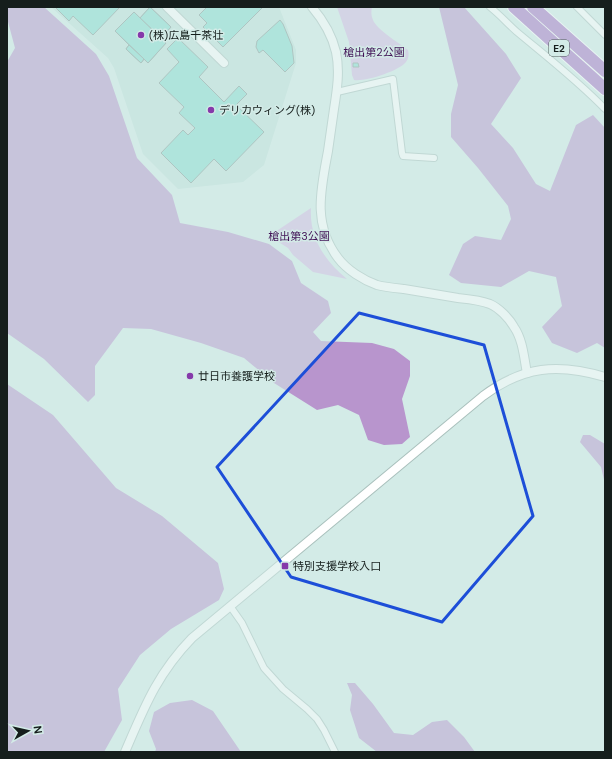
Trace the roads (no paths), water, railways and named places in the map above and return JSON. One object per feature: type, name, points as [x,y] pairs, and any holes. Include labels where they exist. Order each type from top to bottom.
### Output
[{"type":"highway","name":"E2","points":[[514,7],[605,89]]},
{"type":"highway","name":"E2","points":[[533,7],[605,71]]},
{"type":"street","points":[[167,7],[224,63]]},
{"type":"street","points":[[312,7],[321,18],[330,34],[336,51],[338,63],[337,92],[321,188],[320,204],[324,234],[330,247],[338,259],[351,271],[363,279],[378,285],[474,300],[490,304],[504,315],[514,327],[519,338],[527,373]]},
{"type":"street","points":[[490,7],[516,31],[554,62],[605,109]]},
{"type":"street","points":[[577,7],[605,35]]},
{"type":"street","points":[[337,92],[394,80],[403,156],[434,158]]},
{"type":"street","points":[[125,752],[152,691],[170,663],[192,638],[483,396],[502,383],[527,373],[546,369],[569,369],[605,377]]},
{"type":"street","points":[[230,606],[242,623],[264,668],[283,689],[317,719],[335,752]]},
{"type":"place","name":"(株)広島千茶壮","points":[[141,35]]},
{"type":"place","name":"デリカウィング(株)","points":[[211,110]]},
{"type":"place","name":"廿日市養護学校","points":[[190,376]]},
{"type":"place","name":"特別支援学校入口","points":[[285,566]]},
{"type":"park label","name":"槍出第2公園","points":[[374,52]]},
{"type":"park label","name":"槍出第3公園","points":[[299,236]]}]
